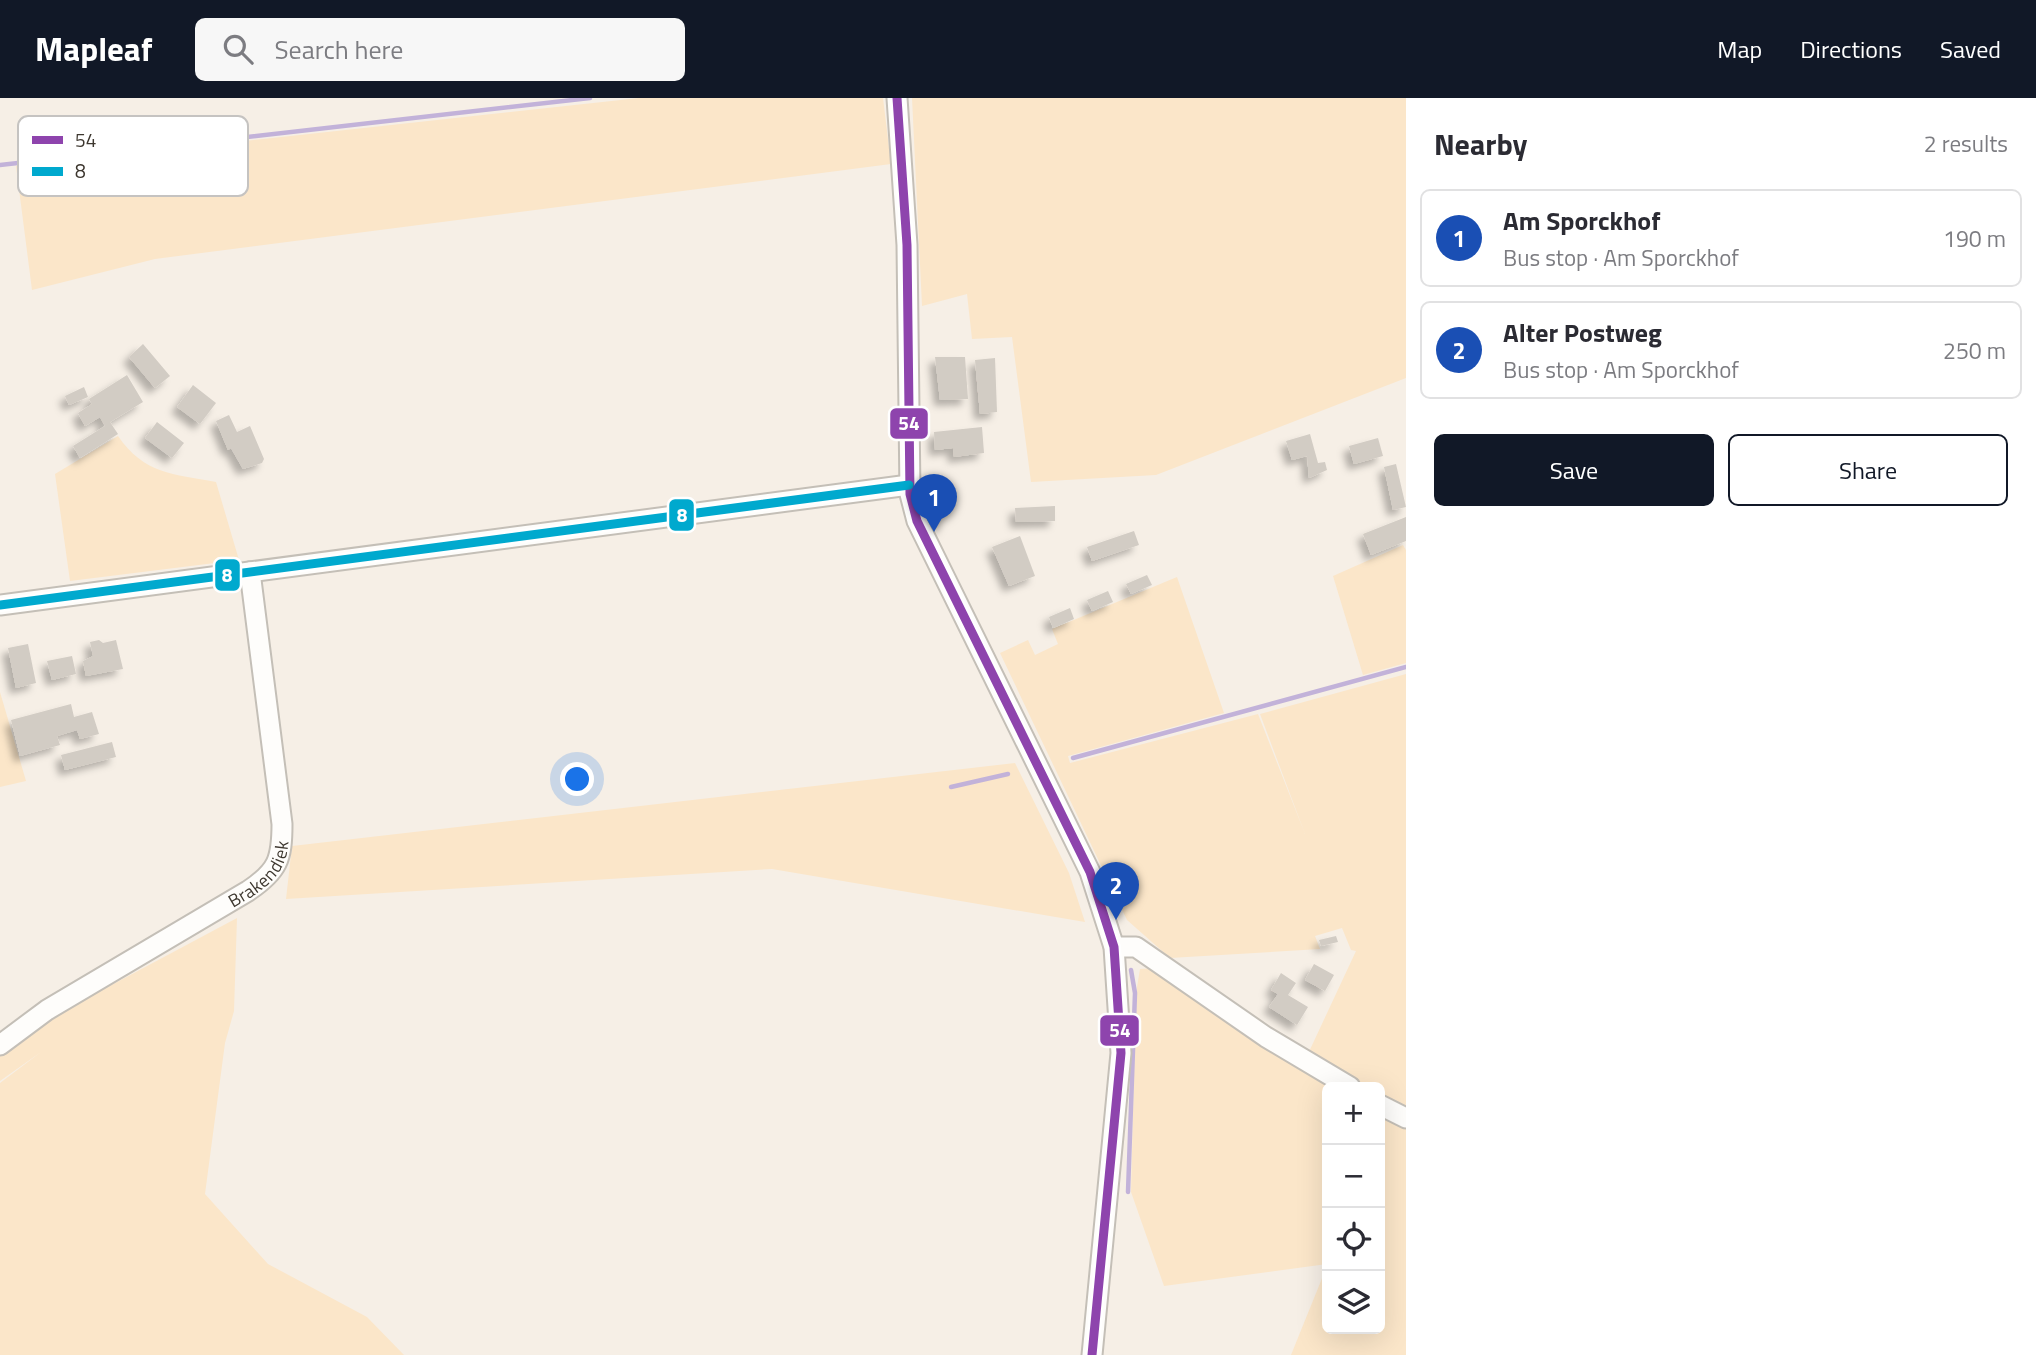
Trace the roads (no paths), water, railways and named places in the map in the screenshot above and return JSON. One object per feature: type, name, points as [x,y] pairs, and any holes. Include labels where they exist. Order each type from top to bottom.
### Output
[{"type":"street","points":[[897,98],[907,245],[909,485],[917,521],[1090,872],[1114,947],[1121,1053],[1092,1355]]},
{"type":"street","points":[[0,605],[909,485]]},
{"type":"street","name":"Brakendiek","points":[[0,1045],[58,1003],[248,891],[264,880],[278,864],[282,849],[282,824],[250,572]]},
{"type":"street","points":[[1114,947],[1136,947],[1266,1037],[1342,1082]]},
{"type":"street","points":[[1385,1108],[1406,1118]]},
{"type":"waterway","points":[[248,137],[590,98]]},
{"type":"waterway","points":[[0,165],[18,163]]},
{"type":"waterway","points":[[1073,758],[1406,667]]},
{"type":"waterway","points":[[951,787],[1008,774]]},
{"type":"waterway","points":[[1128,1192],[1135,993],[1131,970]]},
{"type":"place","name":"Am Sporckhof","points":[[934,532]]},
{"type":"place","name":"Alter Postweg","points":[[1116,920]]}]
